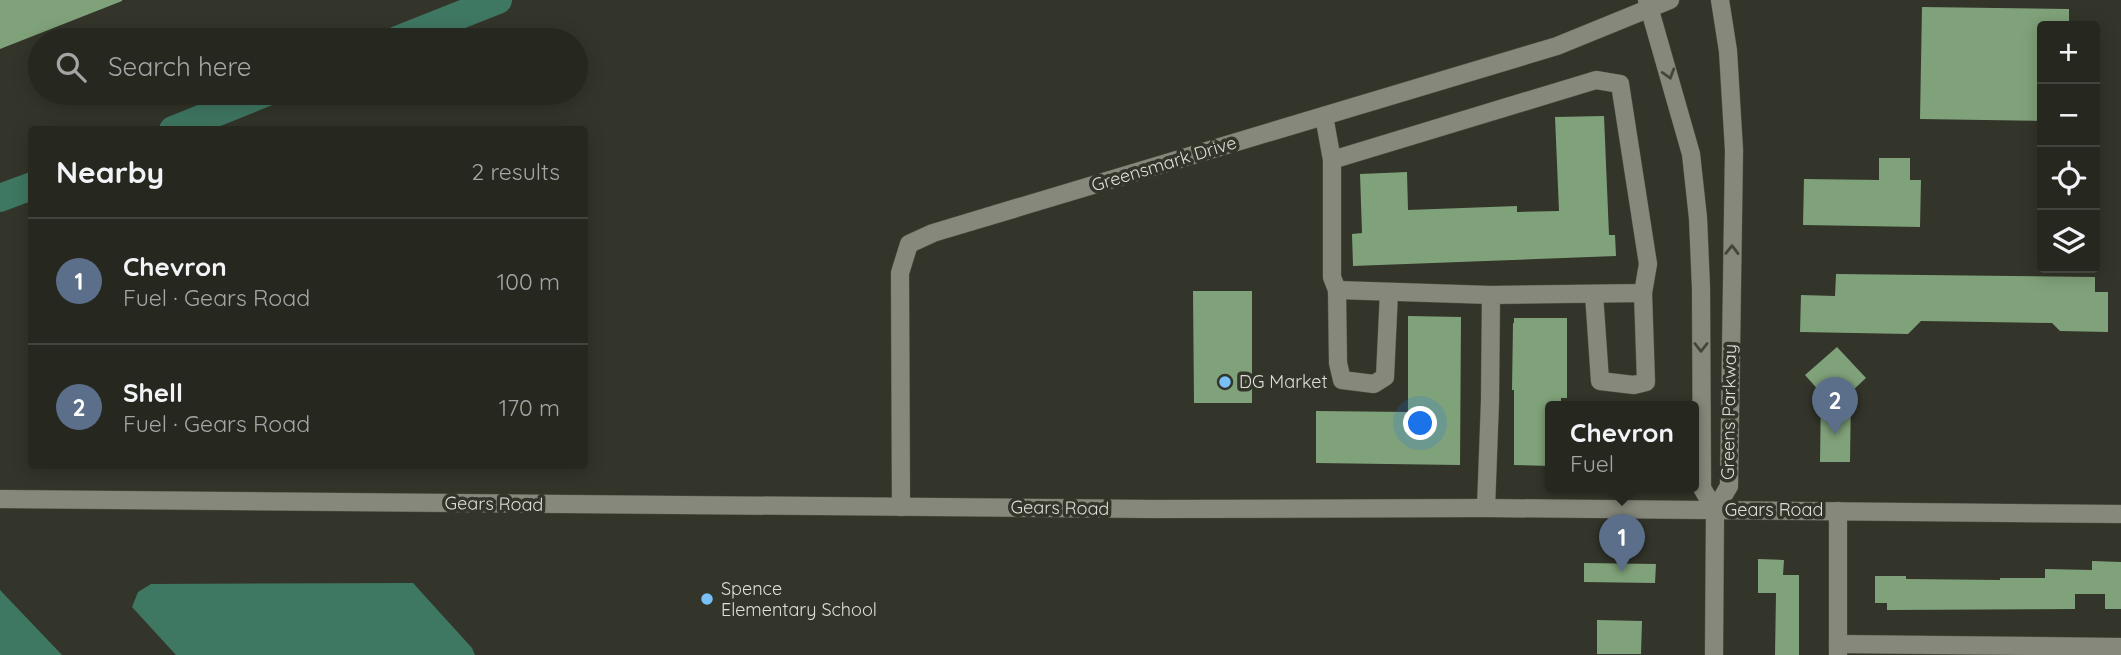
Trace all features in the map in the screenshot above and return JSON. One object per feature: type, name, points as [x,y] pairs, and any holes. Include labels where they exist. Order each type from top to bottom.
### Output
[{"type":"street","name":"Greensmark Drive","points":[[901,507],[901,273],[909,244],[933,233],[1557,46],[1648,4],[1670,0]]},
{"type":"street","name":"Greens Parkway","points":[[1648,4],[1691,154],[1698,218],[1701,288],[1702,488],[1715,510],[1729,486],[1734,150],[1728,51],[1720,0]]},
{"type":"street","points":[[1332,160],[1596,80],[1620,84],[1648,264],[1643,293],[1646,383],[1634,385],[1600,381],[1594,293]]},
{"type":"street","points":[[1324,116],[1332,160],[1332,277],[1337,290],[1338,363],[1342,380],[1374,384],[1385,377],[1389,292]]},
{"type":"street","points":[[1701,288],[1731,289]]},
{"type":"street","points":[[1337,290],[1491,295],[1643,293]]},
{"type":"street","points":[[1486,508],[1491,295]]},
{"type":"street","name":"Gears Road","points":[[0,499],[2121,514]]},
{"type":"street","points":[[1714,655],[1715,510]]},
{"type":"street","points":[[1838,511],[1838,649],[2121,647]]},
{"type":"shaded area","points":[[413,583],[472,648],[475,655],[176,655],[132,607],[138,592],[151,584]]},
{"type":"shaded area","points":[[0,590],[62,655],[0,655]]},
{"type":"building","points":[[0,0],[122,0],[53,28],[28,28],[28,38],[0,49]]},
{"type":"building","points":[[1922,7],[2069,9],[2069,21],[2037,21],[2037,121],[1920,119]]},
{"type":"building","points":[[1604,116],[1609,235],[1615,235],[1616,256],[1353,266],[1352,234],[1362,233],[1360,174],[1407,172],[1408,210],[1517,206],[1517,212],[1559,211],[1555,117]]},
{"type":"building","points":[[1879,158],[1910,158],[1910,180],[1921,180],[1920,227],[1803,225],[1804,179],[1879,180]]},
{"type":"building","points":[[1836,274],[2095,277],[2095,292],[2108,292],[2108,332],[2060,331],[2052,323],[1921,321],[1908,334],[1800,332],[1801,295],[1835,296]]},
{"type":"building","points":[[1193,291],[1252,291],[1252,403],[1194,403]]},
{"type":"building","points":[[1408,316],[1461,317],[1460,465],[1316,463],[1316,411],[1408,412]]},
{"type":"building","points":[[1514,318],[1567,318],[1567,398],[1561,398],[1561,401],[1545,401],[1545,466],[1514,465]]},
{"type":"building","points":[[1837,347],[1866,378],[1851,392],[1850,462],[1820,462],[1821,393],[1805,375]]},
{"type":"building","points":[[1758,559],[1784,560],[1783,575],[1799,575],[1799,655],[1775,655],[1776,593],[1758,593]]},
{"type":"building","points":[[2092,561],[2121,562],[2121,609],[2105,609],[2105,594],[2075,594],[2075,609],[1887,610],[1887,603],[1875,603],[1875,576],[1906,576],[1906,579],[2045,578],[2045,569],[2092,570]]},
{"type":"building","points":[[1584,563],[1656,564],[1655,583],[1584,582]]},
{"type":"building","points":[[1597,620],[1642,621],[1641,654],[1597,654]]},
{"type":"waterway","points":[[427,28],[498,0]]},
{"type":"waterway","points":[[183,126],[235,105]]},
{"type":"waterway","points":[[0,198],[28,188]]},
{"type":"place","name":"DG Market","points":[[1225,382]]},
{"type":"place","name":"Shell","points":[[1835,435]]},
{"type":"place","name":"Chevron","points":[[1622,572]]},
{"type":"place","name":"Spence Elementary School","points":[[707,599]]}]
